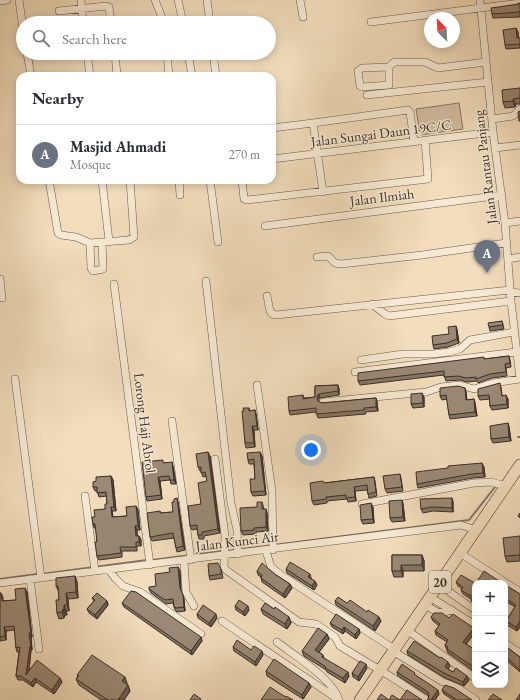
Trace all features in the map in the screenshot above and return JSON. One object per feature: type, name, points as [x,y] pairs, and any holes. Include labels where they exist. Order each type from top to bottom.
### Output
[{"type":"highway","name":"20","points":[[360,700],[520,465]]},
{"type":"street","points":[[0,1],[7,0]]},
{"type":"street","points":[[19,0],[21,16]]},
{"type":"street","points":[[81,0],[82,16]]},
{"type":"street","points":[[155,0],[161,16]]},
{"type":"street","points":[[178,0],[181,16]]},
{"type":"street","points":[[207,0],[209,16]]},
{"type":"street","points":[[300,0],[303,17]]},
{"type":"street","name":"Jalan Rantau Panjang","points":[[480,0],[493,132],[505,223],[510,301],[520,379]]},
{"type":"street","points":[[371,22],[520,3]]},
{"type":"street","points":[[59,11],[106,6],[109,7],[110,16]]},
{"type":"street","points":[[28,60],[30,72]]},
{"type":"street","points":[[88,60],[89,72]]},
{"type":"street","points":[[116,60],[117,72]]},
{"type":"street","points":[[168,60],[169,72]]},
{"type":"street","points":[[189,60],[191,72]]},
{"type":"street","points":[[214,60],[215,72]]},
{"type":"street","points":[[392,64],[389,84],[360,86],[358,71],[360,69],[392,64],[425,62],[438,68],[486,62]]},
{"type":"street","points":[[367,95],[488,82]]},
{"type":"street","points":[[492,119],[512,116],[520,109]]},
{"type":"street","points":[[276,128],[408,110],[410,112],[414,142]]},
{"type":"street","points":[[313,123],[323,192]]},
{"type":"street","name":"Jalan Sungai Daun 19C/C","points":[[276,158],[493,132]]},
{"type":"street","points":[[242,184],[244,199],[247,200],[428,179],[425,140]]},
{"type":"street","points":[[495,148],[520,145]]},
{"type":"street","points":[[50,184],[58,233],[61,235],[76,237],[90,243],[130,240],[134,238],[130,184]]},
{"type":"street","points":[[90,243],[91,268],[93,271],[103,269],[105,242],[102,184]]},
{"type":"street","points":[[179,184],[180,195]]},
{"type":"street","points":[[211,184],[218,242]]},
{"type":"street","name":"Jalan Ilmiah","points":[[265,226],[502,195]]},
{"type":"street","points":[[505,223],[520,221]]},
{"type":"street","points":[[317,257],[328,256],[335,263],[341,264],[422,255],[506,243]]},
{"type":"street","points":[[508,259],[520,257]]},
{"type":"street","points":[[0,279],[2,298]]},
{"type":"street","points":[[206,281],[230,496],[237,530],[238,551]]},
{"type":"street","name":"Lorong Haji Abrol","points":[[114,284],[150,562]]},
{"type":"street","points":[[267,296],[270,311],[272,314],[276,315],[510,291],[520,293]]},
{"type":"street","points":[[372,304],[390,316],[510,301]]},
{"type":"street","points":[[361,360],[403,354],[433,354],[449,352],[460,349],[470,340],[514,332]]},
{"type":"street","points":[[355,372],[517,347]]},
{"type":"street","points":[[15,379],[40,575]]},
{"type":"street","points":[[324,402],[426,392],[441,387],[460,385],[474,389],[493,383],[520,379]]},
{"type":"street","points":[[257,385],[272,492],[271,548],[268,559],[271,566],[281,575],[408,660],[443,682],[458,688],[476,700]]},
{"type":"street","points":[[172,421],[191,557]]},
{"type":"street","points":[[215,458],[225,536],[224,567],[226,570],[299,622],[316,624],[335,637],[340,646],[395,679],[426,700]]},
{"type":"street","points":[[362,504],[474,483],[491,482],[506,486]]},
{"type":"street","points":[[85,496],[94,569]]},
{"type":"street","name":"Jalan Kunci Air","points":[[0,583],[30,579],[40,575],[94,569],[109,570],[150,562],[184,561],[191,557],[225,552],[461,526],[476,530]]},
{"type":"street","points":[[460,552],[520,592]]},
{"type":"street","points":[[184,561],[186,592],[194,606]]},
{"type":"street","points":[[109,570],[123,586],[140,592],[201,634]]},
{"type":"street","points":[[30,579],[39,649]]},
{"type":"street","points":[[438,584],[472,608]]},
{"type":"street","points":[[427,601],[447,607],[472,623]]},
{"type":"street","points":[[222,620],[339,700]]},
{"type":"street","points":[[407,630],[472,676]]},
{"type":"street","points":[[277,642],[323,677],[337,693],[339,700]]},
{"type":"street","points":[[508,645],[520,653]]},
{"type":"shaded area","points":[[459,103],[463,129],[420,135],[416,109]]},
{"type":"building","points":[[520,3],[520,12],[492,14],[491,8]]},
{"type":"building","points":[[516,28],[517,38],[520,38],[520,46],[519,44],[505,45],[503,30]]},
{"type":"building","points":[[520,88],[520,98],[513,99],[513,101],[503,102],[502,90]]},
{"type":"building","points":[[520,111],[520,121],[519,121],[518,112]]},
{"type":"building","points":[[502,321],[503,325],[489,327],[488,323]]},
{"type":"building","points":[[456,326],[457,339],[447,343],[433,345],[432,336],[449,334],[448,327]]},
{"type":"building","points":[[509,356],[510,363],[505,364],[506,372],[490,374],[476,379],[476,377],[444,377],[444,371],[358,381],[358,373],[484,357],[484,359]]},
{"type":"building","points":[[500,383],[502,396],[506,395],[507,404],[490,406],[489,395],[478,396],[478,389]]},
{"type":"building","points":[[338,385],[338,391],[319,394],[317,396],[318,401],[322,403],[376,398],[376,407],[364,408],[364,410],[316,414],[316,408],[289,411],[288,397],[303,395],[303,399],[315,397],[315,386]]},
{"type":"building","points":[[458,386],[465,388],[466,400],[474,399],[475,412],[449,415],[446,395],[440,396],[440,388]]},
{"type":"building","points":[[422,393],[423,403],[411,404],[411,394]]},
{"type":"building","points":[[243,408],[249,408],[249,411],[255,410],[257,426],[252,426],[254,443],[245,443]]},
{"type":"building","points":[[508,423],[509,437],[491,439],[490,426]]},
{"type":"building","points":[[208,452],[218,529],[202,532],[202,535],[198,535],[197,525],[190,526],[188,506],[201,504],[198,483],[207,481],[205,472],[201,473],[201,467],[198,467],[196,454]]},
{"type":"building","points":[[260,452],[265,491],[251,492],[250,479],[255,479],[254,459],[248,460],[247,453]]},
{"type":"building","points":[[163,460],[163,463],[172,462],[174,480],[170,480],[169,476],[158,477],[161,495],[146,497],[142,462]]},
{"type":"building","points":[[482,463],[483,473],[417,484],[416,472],[448,468],[448,466]]},
{"type":"building","points":[[400,474],[402,487],[385,489],[383,476]]},
{"type":"building","points":[[111,476],[114,507],[111,507],[112,517],[127,516],[126,507],[136,506],[138,526],[135,526],[136,536],[139,536],[139,542],[136,542],[136,547],[120,547],[121,553],[97,556],[95,524],[93,524],[92,517],[95,517],[94,510],[105,509],[105,504],[107,504],[106,492],[97,493],[97,487],[93,487],[93,482],[96,481],[96,477]]},
{"type":"building","points":[[374,477],[376,492],[368,494],[367,485],[354,487],[355,497],[346,498],[346,495],[326,497],[326,499],[312,501],[310,483],[323,481],[324,483]]},
{"type":"building","points":[[177,498],[183,546],[176,548],[173,533],[150,537],[147,513],[160,511],[160,513],[173,512],[172,502],[174,502],[174,499]]},
{"type":"building","points":[[452,498],[452,508],[432,507],[421,509],[420,499]]},
{"type":"building","points":[[402,500],[403,517],[390,518],[389,501]]},
{"type":"building","points":[[257,502],[262,502],[262,509],[266,509],[266,527],[241,531],[240,508],[257,507]]},
{"type":"building","points":[[371,503],[373,519],[361,520],[360,505]]},
{"type":"building","points":[[520,536],[520,555],[505,556],[503,538]]},
{"type":"building","points":[[392,555],[422,555],[422,565],[401,565],[401,571],[392,571]]},
{"type":"building","points":[[290,562],[310,574],[308,577],[315,581],[312,586],[286,569]]},
{"type":"building","points":[[218,563],[221,569],[221,574],[209,576],[208,564]]},
{"type":"building","points":[[262,563],[290,584],[283,594],[261,578],[262,575],[257,571]]},
{"type":"building","points":[[178,567],[184,607],[176,608],[174,606],[173,599],[165,600],[149,589],[149,587],[156,586],[155,574],[170,572],[169,568]]},
{"type":"building","points":[[484,571],[498,580],[478,580]]},
{"type":"building","points":[[461,575],[472,581],[472,599],[470,598],[471,596],[461,590],[463,587],[456,582]]},
{"type":"building","points":[[75,576],[76,592],[66,593],[67,605],[64,605],[62,612],[57,613],[56,600],[59,600],[56,578]]},
{"type":"building","points":[[508,587],[520,594],[520,621],[516,627],[508,622],[508,618],[516,605],[508,600]]},
{"type":"building","points":[[25,588],[31,633],[29,633],[31,646],[26,675],[37,660],[60,678],[52,690],[35,678],[31,683],[21,676],[16,676],[20,647],[16,648],[14,626],[4,627],[5,636],[0,637],[0,593],[2,601],[16,600],[15,589]]},
{"type":"building","points":[[131,591],[136,592],[201,637],[191,651],[122,603]]},
{"type":"building","points":[[97,593],[107,601],[95,615],[87,609],[95,600],[92,598]]},
{"type":"building","points":[[338,597],[347,603],[350,600],[367,612],[368,610],[379,617],[373,626],[335,601]]},
{"type":"building","points":[[239,600],[248,606],[243,612],[235,606]]},
{"type":"building","points":[[265,603],[274,609],[275,607],[289,617],[285,624],[261,609]]},
{"type":"building","points":[[203,605],[216,614],[209,623],[197,614]]},
{"type":"building","points":[[434,613],[442,613],[449,618],[453,614],[472,627],[472,631],[463,642],[472,648],[472,666],[447,649],[448,647],[445,645],[448,640],[435,631],[440,624],[431,617]]},
{"type":"building","points":[[336,614],[359,629],[355,635],[344,627],[342,630],[330,623]]},
{"type":"building","points":[[318,628],[327,634],[315,650],[323,655],[322,657],[348,672],[343,678],[325,668],[326,667],[302,651]]},
{"type":"building","points":[[237,640],[251,650],[254,646],[262,651],[255,662],[233,647]]},
{"type":"building","points":[[414,641],[448,662],[445,667],[453,672],[456,668],[467,676],[463,682],[444,673],[407,651]]},
{"type":"building","points":[[508,648],[520,657],[520,670],[508,659]]},
{"type":"building","points":[[92,655],[125,677],[122,681],[128,685],[118,700],[108,700],[76,679],[79,676],[77,675]]},
{"type":"building","points":[[274,659],[309,683],[302,695],[266,671]]},
{"type":"building","points":[[360,661],[366,664],[358,677],[352,673]]},
{"type":"building","points":[[402,664],[438,690],[431,700],[427,700],[429,696],[428,692],[397,672]]},
{"type":"building","points":[[445,685],[454,688],[472,700],[457,700],[442,690]]},
{"type":"building","points":[[270,687],[284,696],[293,700],[261,700]]},
{"type":"building","points":[[407,690],[422,700],[400,700]]},
{"type":"building","points":[[194,694],[201,699],[190,700]]},
{"type":"building","points":[[381,694],[389,700],[377,700]]},
{"type":"building","points":[[493,694],[502,700],[488,700]]},
{"type":"building","points":[[520,694],[520,700],[516,700]]},
{"type":"building","points":[[392,695],[400,700],[389,700]]},
{"type":"waterway","points":[[227,551],[469,520],[495,487]]},
{"type":"waterway","points":[[152,560],[223,551]]},
{"type":"waterway","points":[[42,574],[147,560]]},
{"type":"waterway","points":[[0,579],[38,574]]},
{"type":"place","name":"Masjid Ahmadi","points":[[487,273]]}]
